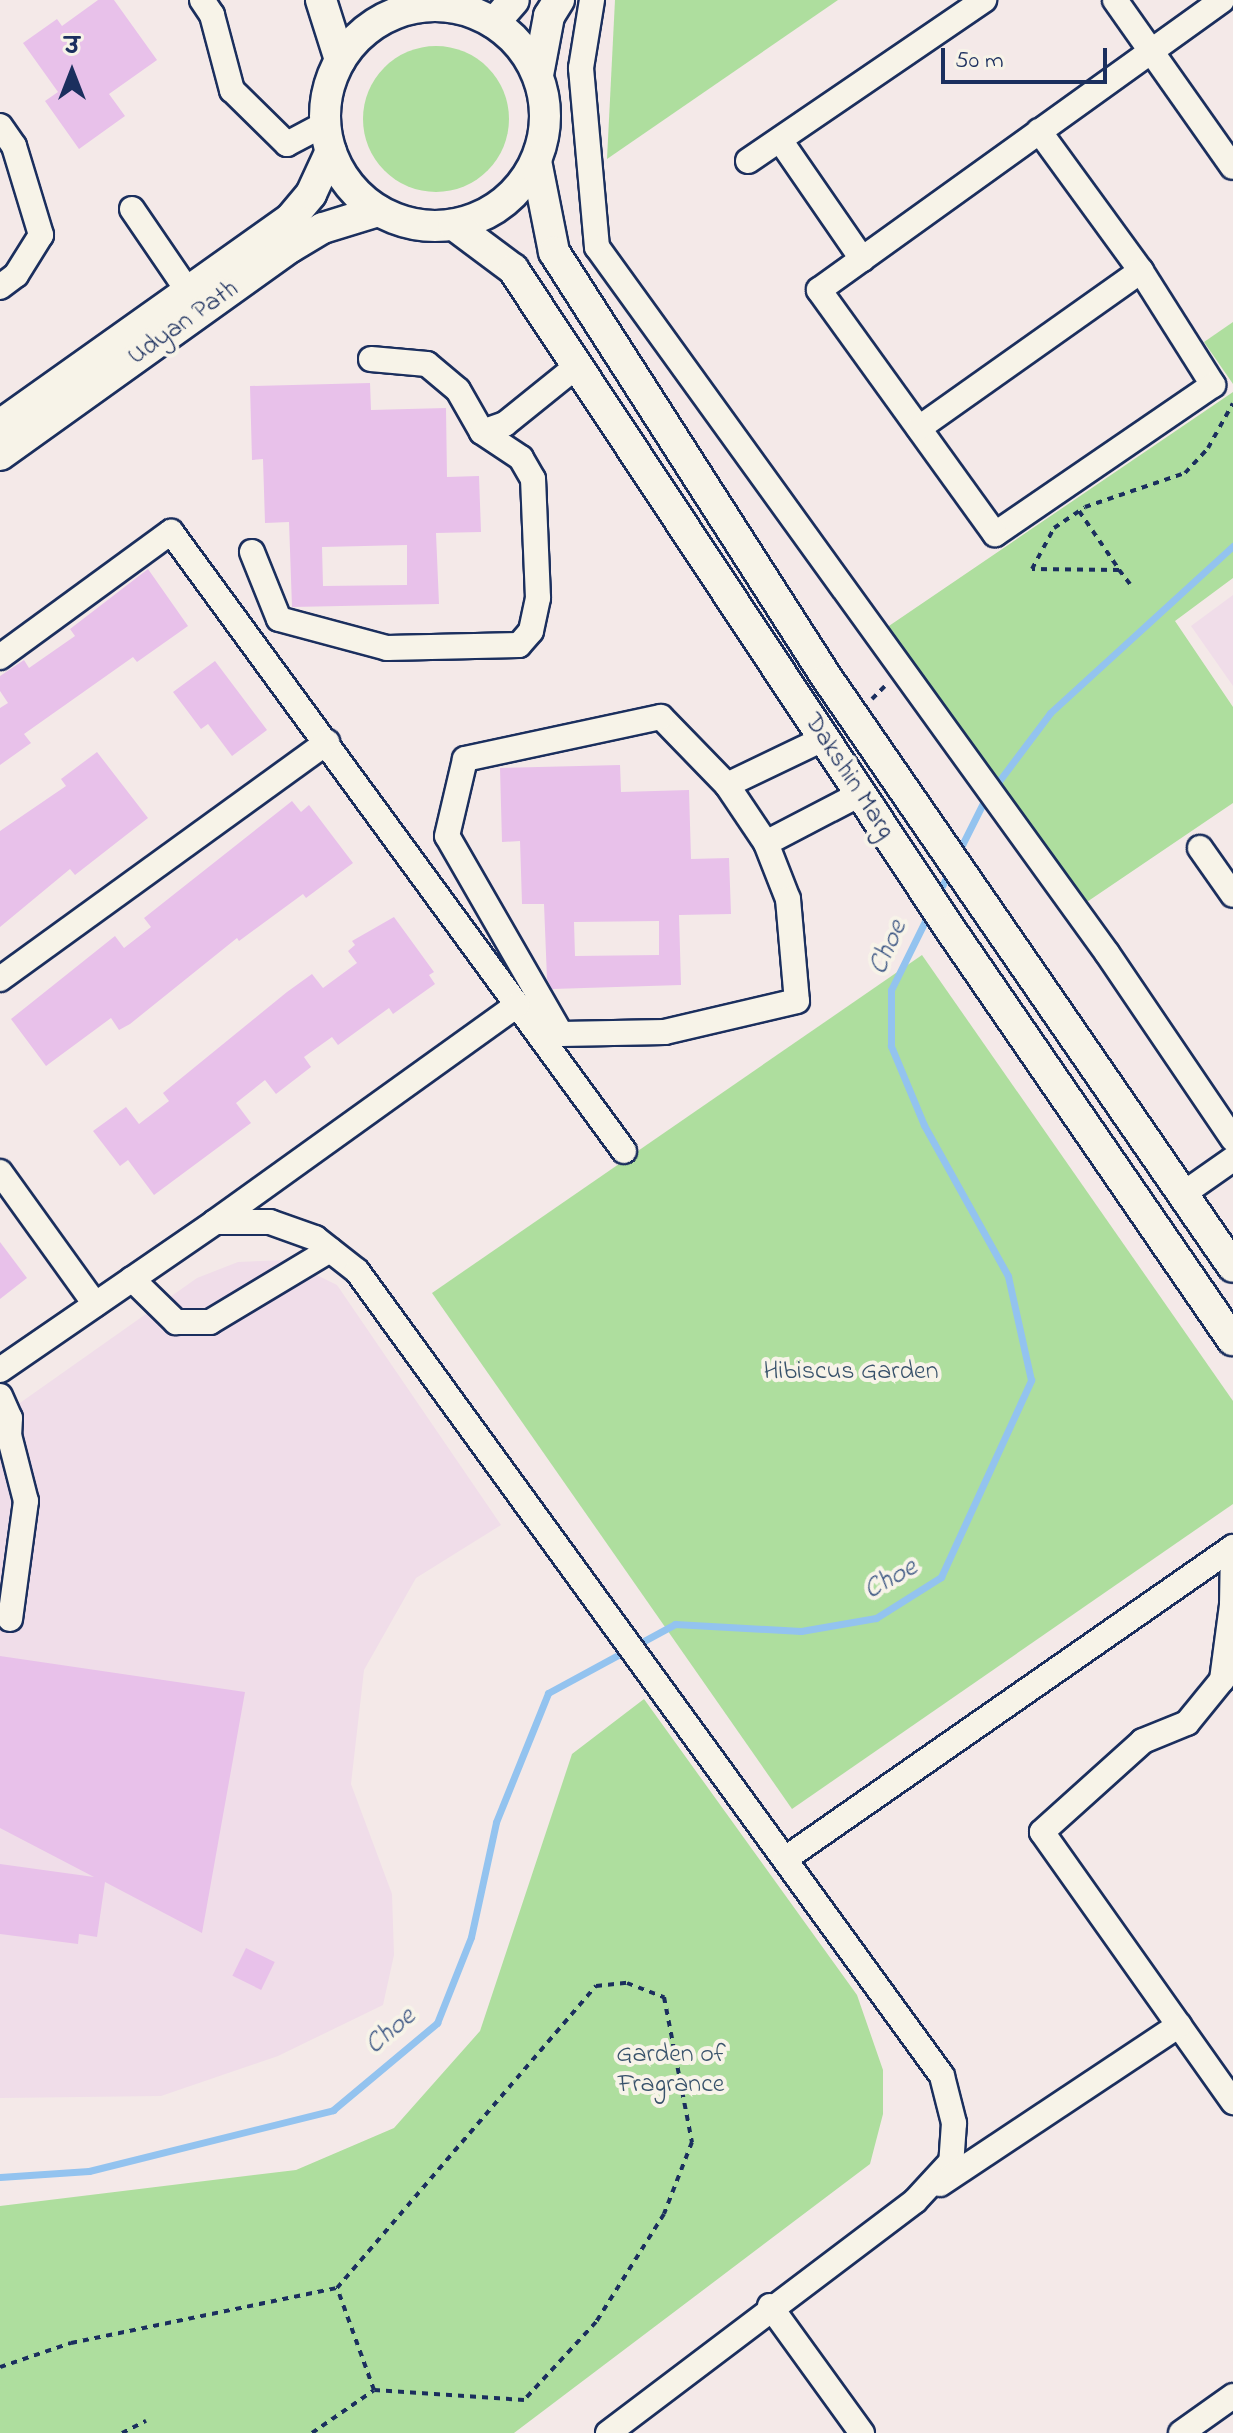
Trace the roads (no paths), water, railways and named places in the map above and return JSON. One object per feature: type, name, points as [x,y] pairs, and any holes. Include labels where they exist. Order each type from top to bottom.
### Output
[{"type":"main road","points":[[321,0],[340,60]]},
{"type":"main road","points":[[494,23],[514,0]]},
{"type":"main road","points":[[538,75],[509,34],[494,23],[443,3],[408,9],[381,20],[340,60],[332,76],[328,137],[365,201],[378,211],[408,223],[454,225],[490,212],[515,192],[536,161],[546,116],[538,75],[549,16],[559,0]]},
{"type":"main road","name":"Udyan Path","points":[[0,425],[291,218],[311,194],[328,137]]},
{"type":"main road","name":"Dakshin Marg","points":[[536,161],[554,252],[827,678],[928,819],[1233,1267]]},
{"type":"main road","name":"Udyan Path","points":[[0,455],[291,247],[323,228],[378,211]]},
{"type":"main road","name":"Dakshin Marg","points":[[454,225],[513,269],[950,929],[1233,1340]]},
{"type":"street","points":[[202,0],[212,15],[232,90],[287,144],[328,137]]},
{"type":"street","points":[[592,0],[581,68],[597,247],[881,641],[1233,1139]]},
{"type":"street","points":[[748,161],[984,0]]},
{"type":"street","points":[[1115,0],[1233,167]]},
{"type":"street","points":[[1039,131],[1141,271],[1213,385],[995,534],[819,290],[1039,131],[1222,0]]},
{"type":"street","points":[[0,126],[14,146],[41,235],[16,275],[0,287]]},
{"type":"street","points":[[780,140],[862,259]]},
{"type":"street","points":[[132,209],[188,291]]},
{"type":"street","points":[[919,428],[1141,271]]},
{"type":"street","points":[[252,552],[279,619],[387,648],[519,645],[531,631],[538,598],[533,479],[521,458],[482,432],[458,390],[427,364],[371,359]]},
{"type":"street","points":[[482,432],[505,424],[577,366]]},
{"type":"street","points":[[0,657],[171,532],[624,1151]]},
{"type":"street","points":[[661,717],[727,785],[766,843],[788,899],[797,1001],[665,1032],[561,1034],[447,836],[465,759],[661,717]]},
{"type":"street","points":[[727,785],[823,739]]},
{"type":"street","points":[[0,979],[327,742]]},
{"type":"street","points":[[766,843],[860,794]]},
{"type":"street","points":[[1200,848],[1233,895]]},
{"type":"street","points":[[0,1370],[215,1222],[517,1005]]},
{"type":"street","points":[[1183,1194],[1233,1159]]},
{"type":"street","points":[[0,1172],[95,1304]]},
{"type":"street","points":[[215,1222],[270,1222],[315,1238],[357,1271],[942,2076],[954,2123],[951,2162],[915,2201]]},
{"type":"street","points":[[132,1279],[176,1322],[210,1322],[330,1250]]},
{"type":"street","points":[[0,1396],[10,1418],[5,1434],[9,1480],[26,1501],[10,1619]]},
{"type":"street","points":[[785,1859],[1233,1547]]},
{"type":"street","points":[[1233,1547],[1222,1680],[1187,1723],[1143,1741],[1042,1832],[1233,2102]]},
{"type":"street","points":[[608,2433],[770,2306],[915,2201],[1179,2025]]},
{"type":"street","points":[[770,2306],[862,2433]]},
{"type":"street","points":[[1181,2433],[1233,2396]]},
{"type":"waterway","name":"Choe","points":[[957,855],[984,801],[1050,713],[1233,546]]},
{"type":"waterway","name":"Choe","points":[[938,894],[950,870]]},
{"type":"waterway","name":"Choe","points":[[0,2177],[89,2171],[333,2110],[437,2023],[471,1937],[496,1822],[548,1693],[675,1624],[801,1631],[876,1618],[941,1577],[1031,1380],[1008,1276],[924,1125],[891,1046],[891,990],[929,913]]},
{"type":"park label","name":"Hibiscus Garden","points":[[851,1373]]},
{"type":"park label","name":"Garden of Fragrance","points":[[671,2071]]}]
